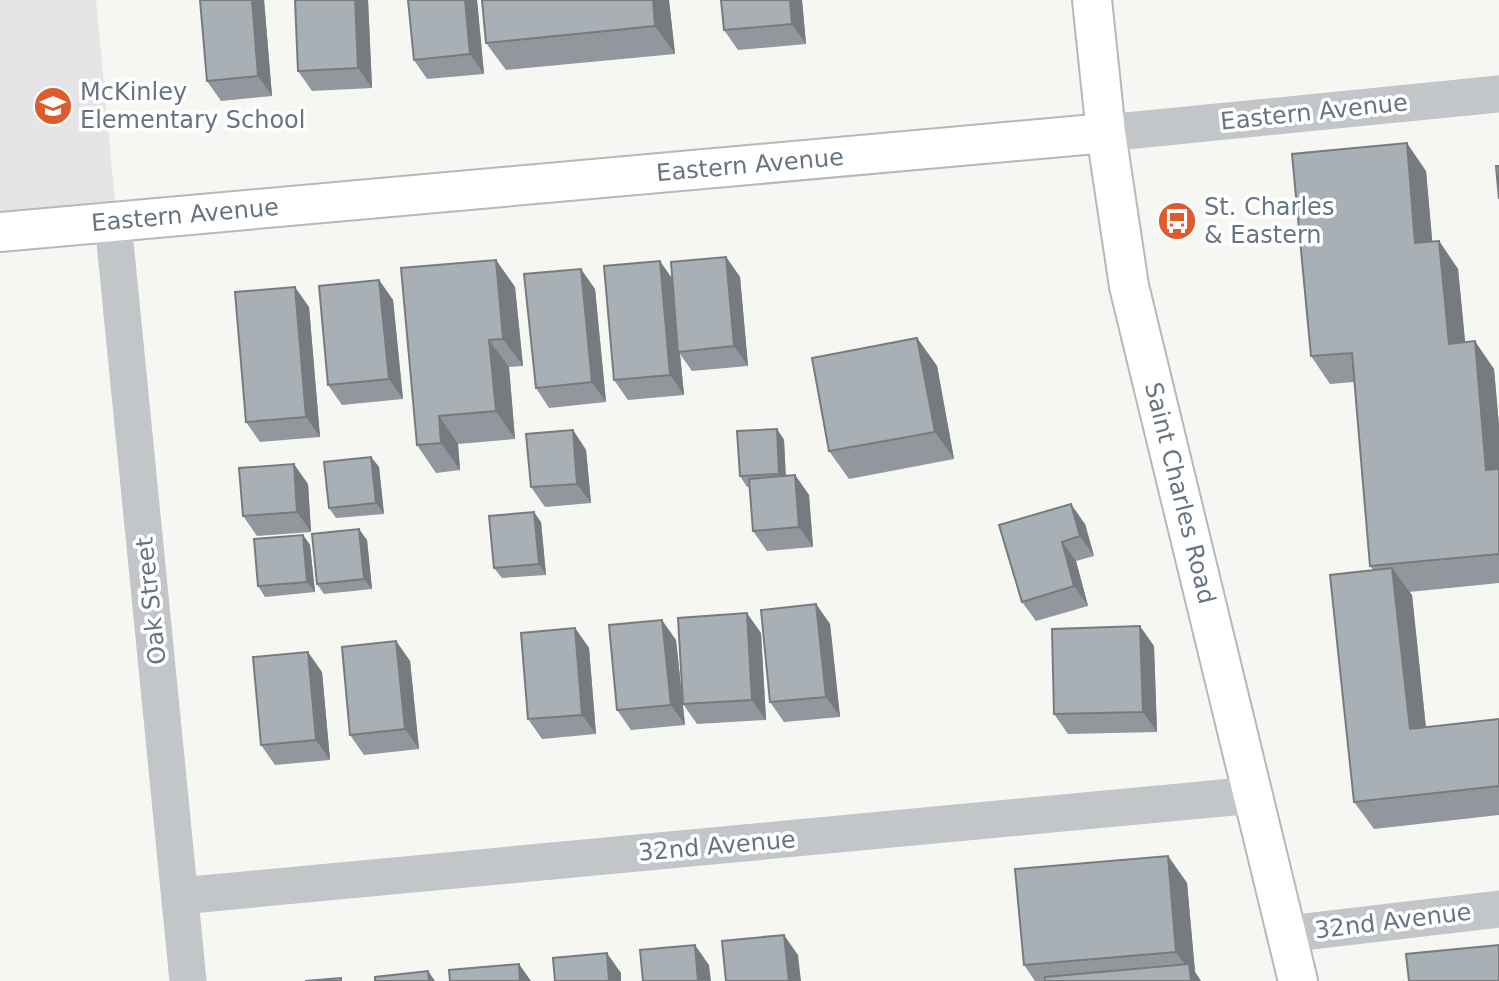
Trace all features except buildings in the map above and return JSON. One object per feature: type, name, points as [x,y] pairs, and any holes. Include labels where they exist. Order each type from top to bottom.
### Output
[{"type":"main road","name":"Saint Charles Road","points":[[1092,0],[1106,133],[1129,286],[1255,795],[1298,981]]},
{"type":"main road","name":"Eastern Avenue","points":[[0,232],[1106,133]]},
{"type":"street","name":"Eastern Avenue","points":[[1106,133],[1499,94]]},
{"type":"street","name":"Oak Street","points":[[113,222],[188,981]]},
{"type":"street","name":"32nd Avenue","points":[[180,896],[1255,795]]},
{"type":"street","name":"32nd Avenue","points":[[1287,934],[1499,909]]},
{"type":"shaded area","name":"McKinley Elementary School","points":[[0,0],[96,0],[116,213],[0,224]]},
{"type":"place","name":"McKinley Elementary School","points":[[53,106]]},
{"type":"place","name":"St. Charles & Eastern","points":[[1177,221]]}]
